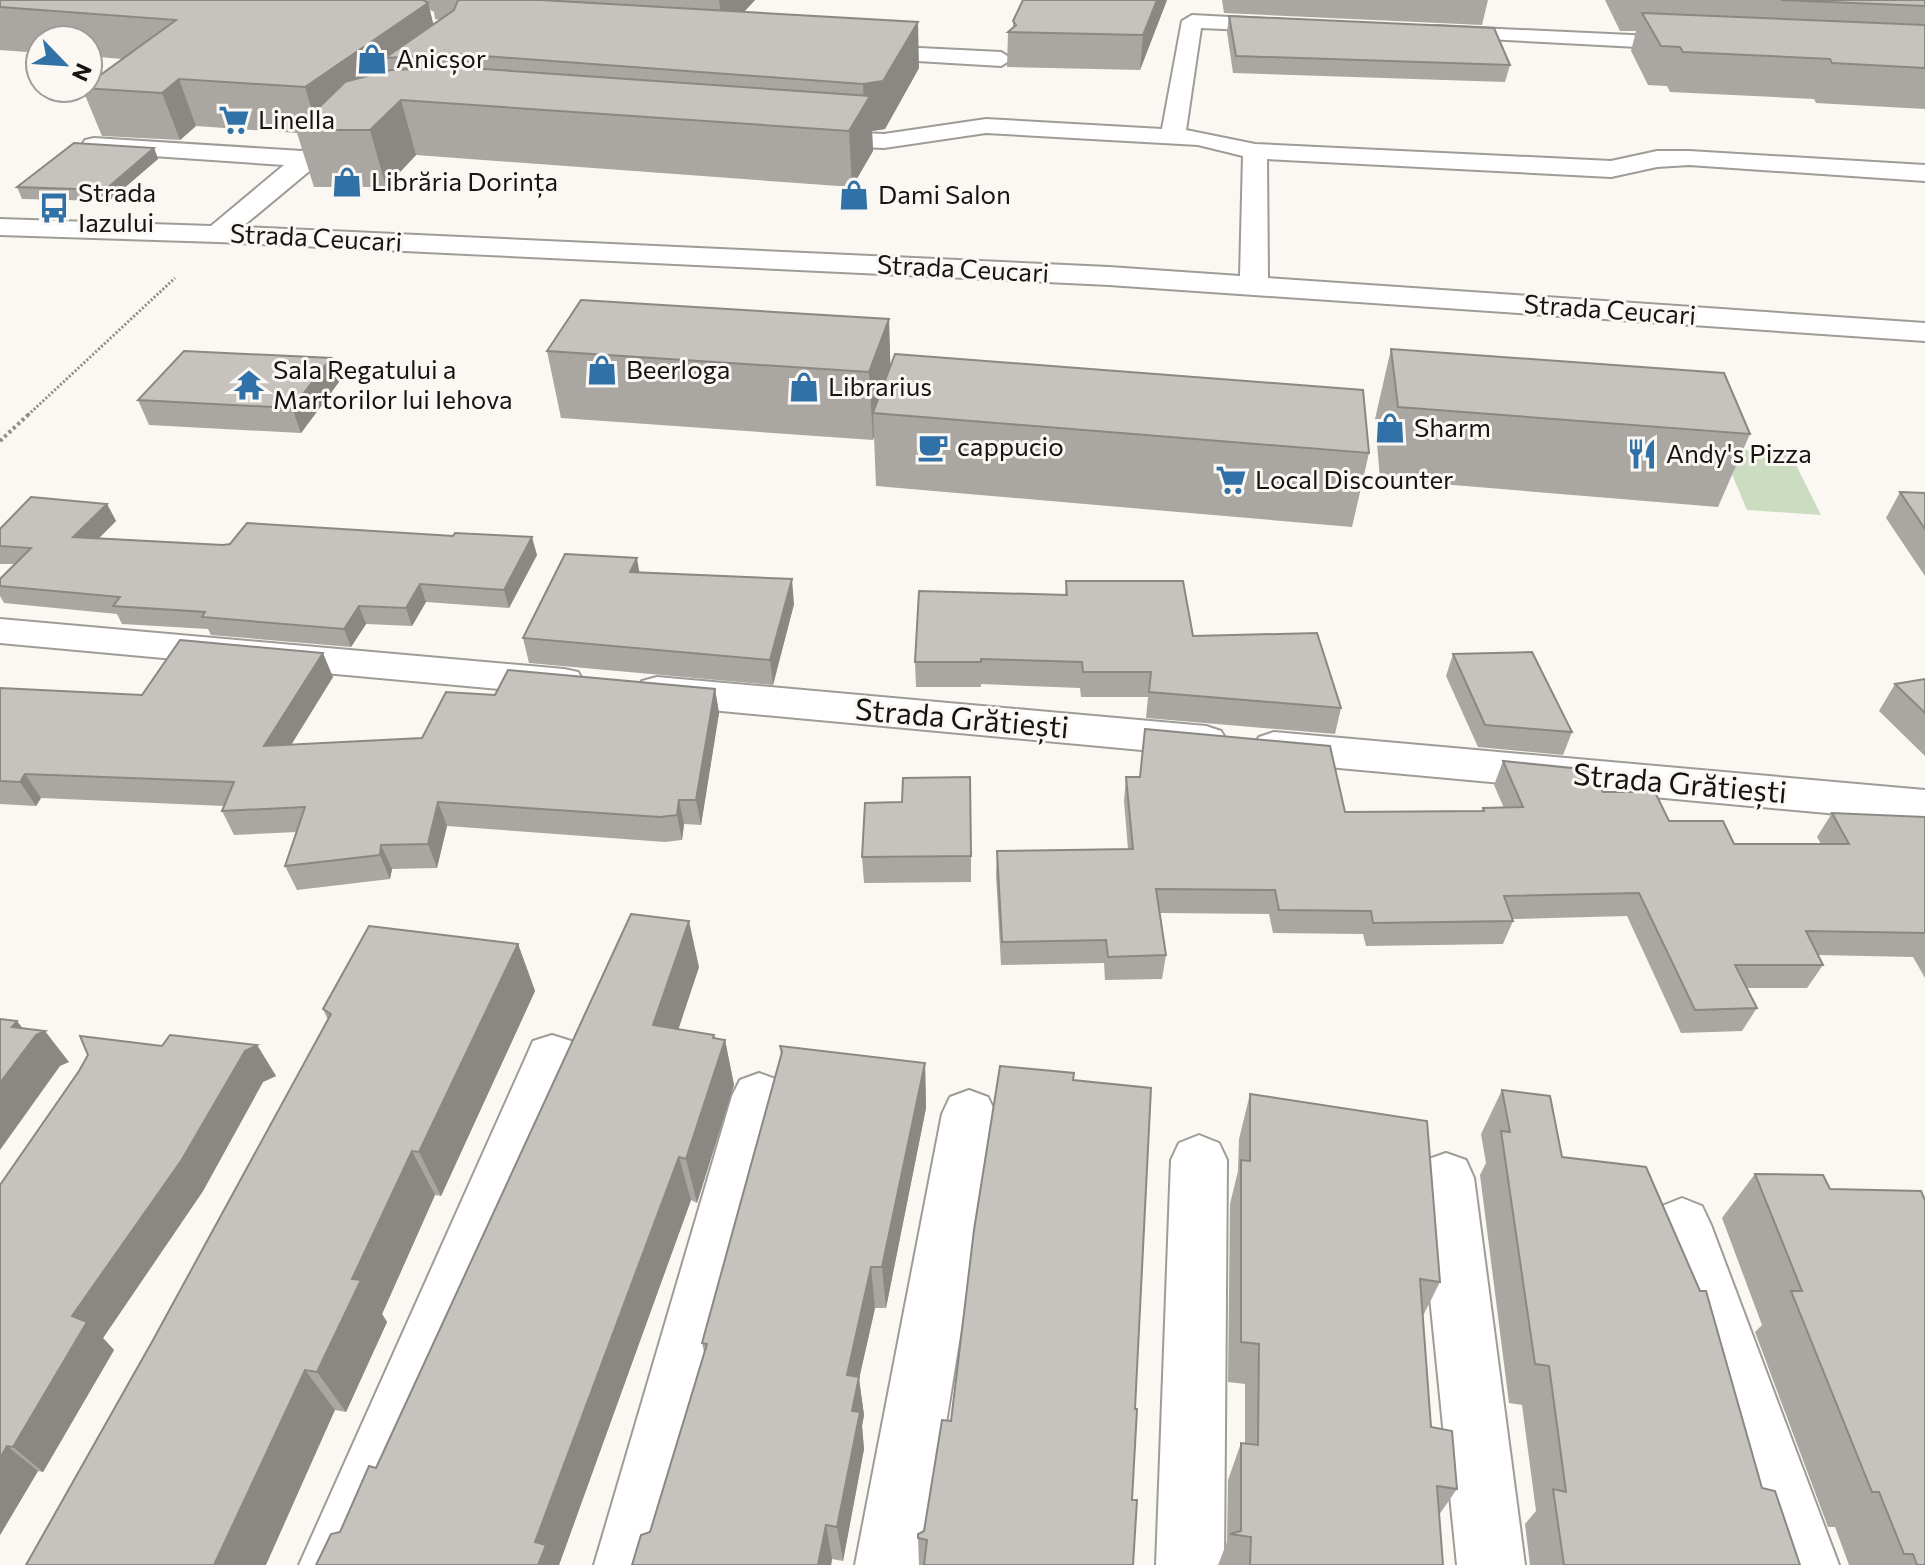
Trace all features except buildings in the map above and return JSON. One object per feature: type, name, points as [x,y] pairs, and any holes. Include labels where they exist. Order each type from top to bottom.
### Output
[{"type":"street","points":[[1173,137],[1192,21],[1306,27]]},
{"type":"street","points":[[1409,31],[1721,45]]},
{"type":"street","points":[[829,50],[1001,59]]},
{"type":"street","points":[[218,234],[349,126],[374,114]]},
{"type":"street","points":[[786,136],[865,142],[916,137],[953,127],[986,126],[1198,138],[1255,151],[1611,169],[1632,162],[1689,158],[1925,173]]},
{"type":"street","points":[[77,144],[307,159]]},
{"type":"street","points":[[1254,285],[1255,151]]},
{"type":"street","name":"Strada Ceucari","points":[[0,227],[218,234],[1254,285],[1925,332]]},
{"type":"street","name":"Strada Grătiești","points":[[0,631],[1925,806]]},
{"type":"street","points":[[333,1565],[552,1057]]},
{"type":"street","points":[[628,1565],[759,1096]]},
{"type":"street","points":[[889,1565],[969,1114]]},
{"type":"street","points":[[1190,1565],[1199,1160]]},
{"type":"street","points":[[1446,1178],[1491,1565]]},
{"type":"street","points":[[1682,1225],[1805,1565]]},
{"type":"path","points":[[0,441],[175,278]]},
{"type":"green space","points":[[1721,448],[1790,453],[1821,515],[1747,510]]},
{"type":"place","name":"Anicșor","points":[[372,59]]},
{"type":"place","name":"Linella","points":[[234,120]]},
{"type":"place","name":"Librăria Dorința","points":[[347,182]]},
{"type":"place","name":"Dami Salon","points":[[854,195]]},
{"type":"place","name":"Strada Iazului","points":[[54,208]]},
{"type":"place","name":"Beerloga","points":[[602,370]]},
{"type":"place","name":"Sala Regatului a Martorilor lui Iehova","points":[[249,385]]},
{"type":"place","name":"Librarius","points":[[804,387]]},
{"type":"place","name":"Sharm","points":[[1390,428]]},
{"type":"place","name":"cappucio","points":[[933,447]]},
{"type":"place","name":"Andy's Pizza","points":[[1642,454]]},
{"type":"place","name":"Local Discounter","points":[[1231,480]]}]
